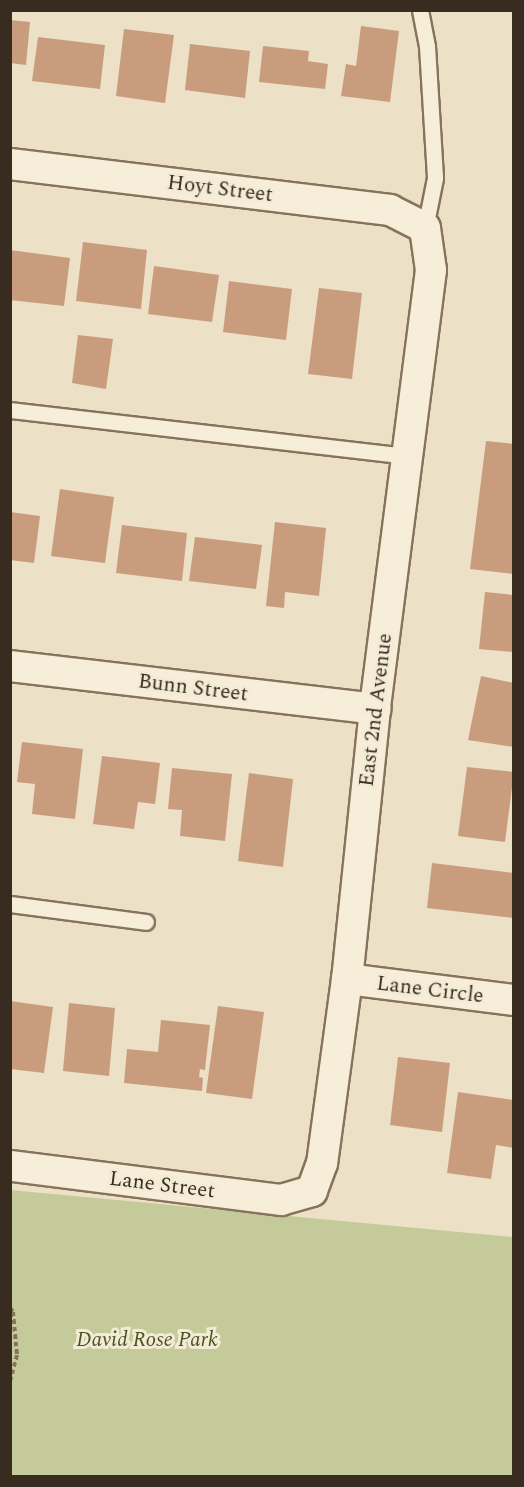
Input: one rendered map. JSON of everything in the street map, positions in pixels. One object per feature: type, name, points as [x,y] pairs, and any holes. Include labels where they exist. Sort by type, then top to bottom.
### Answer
[{"type":"street","name":"Hoyt Street","points":[[10,164],[390,210],[425,228]]},
{"type":"street","name":"East 2nd Avenue","points":[[312,1191],[322,1163],[347,979],[375,710],[431,270],[425,228]]},
{"type":"street","name":"Bunn Street","points":[[10,666],[375,710]]},
{"type":"street","name":"Lane Circle","points":[[347,979],[513,1000]]},
{"type":"street","name":"Lane Street","points":[[10,1166],[280,1200],[312,1191]]},
{"type":"lane","points":[[420,10],[427,46],[435,178],[425,228]]},
{"type":"lane","points":[[10,410],[407,456]]},
{"type":"lane","points":[[10,904],[146,922]]},
{"type":"path","points":[[10,1308],[14,1312],[17,1355],[10,1382]]},
{"type":"green space","name":"David Rose Park","points":[[10,1190],[513,1237],[513,1476],[11,1476]]},
{"type":"building","points":[[10,20],[30,22],[26,65],[10,63]]},
{"type":"building","points":[[361,26],[399,31],[390,102],[341,96],[346,64],[356,66]]},
{"type":"building","points":[[124,29],[174,35],[165,103],[116,96]]},
{"type":"building","points":[[38,37],[105,45],[100,89],[32,81]]},
{"type":"building","points":[[190,44],[250,51],[245,98],[185,90]]},
{"type":"building","points":[[263,46],[309,51],[308,61],[328,64],[325,89],[259,82]]},
{"type":"building","points":[[83,242],[147,250],[141,309],[76,301]]},
{"type":"building","points":[[10,250],[70,258],[64,306],[10,300]]},
{"type":"building","points":[[154,266],[219,275],[212,322],[148,314]]},
{"type":"building","points":[[229,281],[292,289],[286,340],[223,332]]},
{"type":"building","points":[[319,288],[362,293],[352,379],[308,374]]},
{"type":"building","points":[[78,335],[113,339],[106,389],[72,383]]},
{"type":"building","points":[[486,441],[514,444],[514,574],[470,569]]},
{"type":"building","points":[[60,489],[114,497],[105,563],[51,556]]},
{"type":"building","points":[[10,512],[40,516],[34,563],[10,560]]},
{"type":"building","points":[[275,522],[326,528],[319,596],[285,592],[284,608],[266,606]]},
{"type":"building","points":[[122,525],[187,533],[182,581],[116,573]]},
{"type":"building","points":[[195,537],[262,545],[256,589],[189,581]]},
{"type":"building","points":[[485,592],[514,595],[514,652],[479,649]]},
{"type":"building","points":[[481,676],[514,683],[514,747],[468,740]]},
{"type":"building","points":[[22,742],[83,749],[75,819],[32,814],[35,784],[17,782]]},
{"type":"building","points":[[102,756],[160,763],[155,804],[138,802],[134,829],[93,824]]},
{"type":"building","points":[[467,767],[514,772],[505,842],[458,836]]},
{"type":"building","points":[[172,768],[232,774],[225,841],[180,836],[182,810],[168,809]]},
{"type":"building","points":[[249,773],[293,779],[283,867],[238,861]]},
{"type":"building","points":[[432,863],[514,873],[514,918],[427,908]]},
{"type":"building","points":[[10,1001],[53,1007],[44,1073],[10,1069]]},
{"type":"building","points":[[69,1003],[115,1008],[109,1076],[63,1071]]},
{"type":"building","points":[[218,1006],[264,1012],[252,1099],[206,1093]]},
{"type":"building","points":[[161,1020],[210,1025],[205,1070],[200,1069],[199,1077],[203,1078],[202,1091],[124,1083],[127,1049],[158,1052]]},
{"type":"building","points":[[398,1057],[450,1063],[442,1132],[390,1125]]},
{"type":"building","points":[[458,1092],[514,1100],[514,1148],[496,1145],[491,1179],[447,1173]]}]
